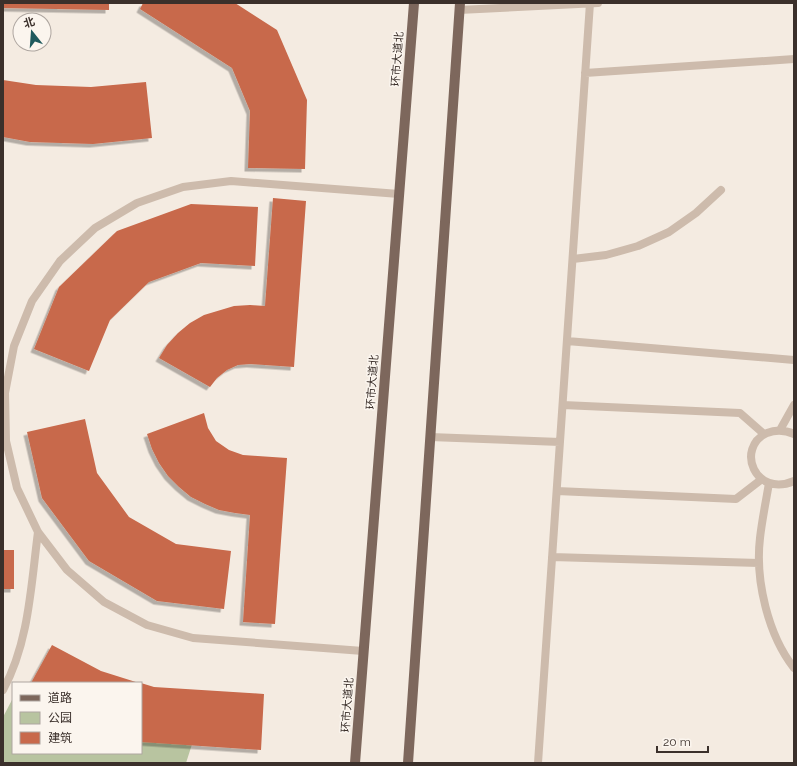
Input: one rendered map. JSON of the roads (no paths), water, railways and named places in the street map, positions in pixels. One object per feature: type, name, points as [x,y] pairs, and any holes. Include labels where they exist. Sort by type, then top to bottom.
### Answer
[{"type":"main road","name":"环市大道北","points":[[355,763],[414,6]]},
{"type":"main road","points":[[408,763],[459,7]]},
{"type":"lane","points":[[538,763],[590,3]]},
{"type":"lane","points":[[459,7],[598,3]]},
{"type":"lane","points":[[585,73],[794,59]]},
{"type":"lane","points":[[363,651],[194,638],[147,624],[104,602],[68,570],[38,532],[17,488],[6,442],[5,393],[14,346],[32,301],[60,261],[75,247],[96,228],[137,203],[183,187],[231,181],[399,194]]},
{"type":"lane","points":[[573,259],[606,255],[638,246],[669,232],[696,213],[721,190]]},
{"type":"lane","points":[[567,341],[794,360]]},
{"type":"lane","points":[[563,405],[740,413],[764,434]]},
{"type":"lane","points":[[780,430],[794,405]]},
{"type":"lane","points":[[794,434],[780,430],[764,434],[757,440],[751,456],[752,465],[756,473],[765,481],[778,485],[794,481]]},
{"type":"lane","points":[[430,437],[560,442]]},
{"type":"lane","points":[[557,491],[736,499],[765,481]]},
{"type":"lane","points":[[765,481],[759,563],[764,605],[775,636],[794,668]]},
{"type":"lane","points":[[3,690],[10,677],[24,632],[38,532]]},
{"type":"lane","points":[[552,557],[759,563]]}]
